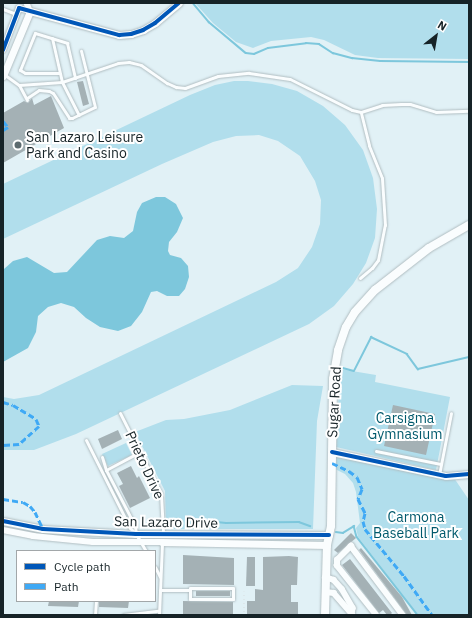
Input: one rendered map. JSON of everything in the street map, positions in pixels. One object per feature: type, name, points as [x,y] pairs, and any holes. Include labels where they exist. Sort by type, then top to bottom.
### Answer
[{"type":"main road","name":"Sugar Road","points":[[325,615],[327,544],[331,526],[333,379],[340,344],[350,319],[375,290],[429,248],[469,225]]},
{"type":"street","points":[[3,50],[16,14],[19,8],[26,3],[30,11],[3,75]]},
{"type":"street","points":[[19,8],[119,35],[131,34],[143,30],[155,23],[178,4]]},
{"type":"street","points":[[332,452],[439,475],[446,476],[469,474]]},
{"type":"street","name":"San Lazaro Drive","points":[[3,521],[43,529],[136,534],[163,538],[327,544]]},
{"type":"street","name":"San Lazaro Drive","points":[[3,530],[33,536],[93,542],[140,542],[163,538],[328,535]]},
{"type":"street","points":[[376,615],[337,566],[337,560],[351,546],[403,615]]},
{"type":"street","points":[[326,577],[334,580],[342,589],[353,608],[352,615]]},
{"type":"street","points":[[325,592],[334,593],[352,615]]},
{"type":"street","points":[[341,602],[347,597]]},
{"type":"lane","points":[[3,9],[16,14]]},
{"type":"lane","points":[[60,73],[25,74],[20,70],[35,33],[67,43],[75,78]]},
{"type":"lane","points":[[52,38],[62,82],[79,115]]},
{"type":"lane","points":[[3,75],[19,85],[27,99],[39,90],[53,93],[69,118],[95,107],[81,52]]},
{"type":"lane","points":[[19,85],[62,82],[118,63],[129,62],[141,65],[167,83],[185,88],[218,76],[232,73],[267,75],[290,79],[352,110],[361,112],[382,105],[401,104],[410,104],[436,112],[469,111]]},
{"type":"lane","points":[[360,278],[372,268],[378,260],[385,226],[382,178],[369,145],[361,112]]},
{"type":"lane","name":"Prieto Drive","points":[[120,413],[162,494],[163,538],[158,613]]},
{"type":"lane","points":[[439,475],[451,414]]},
{"type":"lane","points":[[86,440],[130,528],[136,534],[145,550]]},
{"type":"lane","points":[[376,451],[441,464]]},
{"type":"lane","points":[[106,470],[140,452]]},
{"type":"lane","points":[[102,457],[106,470],[136,526],[136,534]]},
{"type":"lane","points":[[156,569],[160,577]]},
{"type":"lane","points":[[160,590],[233,588],[233,599],[190,599],[190,590]]},
{"type":"lane","points":[[95,615],[96,602]]},
{"type":"lane","points":[[123,615],[158,613]]},
{"type":"path","points":[[244,591],[244,615]]},
{"type":"green space","points":[[195,3],[469,3],[469,59],[378,58],[355,55],[324,40],[311,37],[271,41],[253,48],[236,42],[213,23]]},
{"type":"green space","points":[[234,81],[272,84],[297,91],[323,106],[345,125],[363,150],[373,178],[377,209],[375,238],[366,263],[353,284],[334,306],[309,324],[76,434],[34,450],[3,450],[3,397],[14,399],[39,395],[276,282],[298,268],[312,247],[320,224],[321,200],[315,181],[300,156],[278,141],[259,135],[236,136],[213,142],[162,164],[3,239],[3,184],[190,95],[215,85]]},
{"type":"green space","name":"Carsigma Gymnasium","points":[[340,369],[376,375],[375,382],[450,397],[436,470],[336,447]]},
{"type":"green space","points":[[292,385],[323,386],[317,421],[313,529],[166,529],[165,491],[135,432],[166,420],[184,419],[230,410]]},
{"type":"green space","points":[[126,443],[132,455],[108,466],[102,454]]},
{"type":"green space","name":"Carmona Baseball Park","points":[[335,457],[445,478],[454,478],[469,500],[469,615],[419,615],[411,606],[358,537],[356,528],[360,523],[356,492],[353,483],[345,474],[335,469]]},
{"type":"shaded area","points":[[156,197],[165,197],[176,204],[183,218],[177,232],[169,242],[168,251],[170,255],[181,258],[188,266],[189,277],[185,289],[179,296],[167,296],[157,291],[151,292],[142,312],[131,326],[118,331],[100,327],[86,318],[74,307],[61,303],[48,307],[38,316],[36,332],[28,348],[3,362],[4,269],[13,261],[27,257],[54,273],[67,272],[97,240],[110,236],[124,238],[133,231],[137,212],[142,203]]},
{"type":"building","points":[[83,81],[89,104],[83,106],[77,82]]},
{"type":"building","name":"San Lazaro Leisure Park and Casino","points":[[51,96],[64,128],[3,163],[3,113],[24,101],[28,103],[32,98],[34,105]]},
{"type":"building","points":[[393,405],[435,414],[426,455],[384,446]]},
{"type":"building","points":[[118,430],[122,439],[102,449],[98,439]]},
{"type":"building","points":[[131,466],[137,478],[139,476],[150,498],[130,508],[119,486],[123,484],[117,473]]},
{"type":"building","points":[[351,533],[356,538],[338,553],[334,550]]},
{"type":"building","points":[[361,548],[402,597],[412,615],[407,615],[359,550]]},
{"type":"building","points":[[183,555],[234,558],[234,585],[183,584]]},
{"type":"building","points":[[247,557],[255,557],[255,586],[246,586]]},
{"type":"building","points":[[263,557],[298,557],[297,585],[291,585],[291,602],[298,602],[298,615],[247,615],[247,601],[255,601],[255,589],[263,590]]},
{"type":"building","points":[[350,559],[392,613],[390,615],[387,615],[383,610],[379,613],[342,565]]},
{"type":"building","points":[[196,591],[230,591],[230,596],[196,596]]},
{"type":"building","points":[[183,601],[233,602],[233,615],[183,615]]},
{"type":"building","points":[[49,602],[79,602],[78,607],[48,606]]},
{"type":"building","points":[[99,602],[129,602],[128,608],[99,607]]},
{"type":"waterway","points":[[193,3],[209,22],[246,53],[254,54],[268,48],[306,43],[319,44],[333,53],[352,58],[380,61],[469,62]]},
{"type":"waterway","points":[[343,368],[354,371],[371,337],[407,354],[418,369],[469,357]]},
{"type":"waterway","points":[[197,520],[226,523],[299,522],[310,526]]},
{"type":"waterway","points":[[336,532],[343,533],[354,526],[357,537],[418,615]]},
{"type":"marked path","points":[[3,121],[8,127],[3,130]]},
{"type":"marked path","points":[[3,402],[13,405],[36,419],[39,426],[19,444],[3,445]]},
{"type":"marked path","points":[[332,463],[349,471],[357,477],[362,489],[358,499],[365,513],[363,521],[365,529],[404,576],[432,615]]},
{"type":"marked path","points":[[3,499],[23,502],[30,506],[35,512],[43,529]]},
{"type":"cycle path","points":[[3,50],[19,8],[119,35],[131,34],[143,30],[155,23],[179,3]]},
{"type":"cycle path","points":[[332,452],[446,476],[469,474]]},
{"type":"cycle path","points":[[3,521],[43,529],[136,534],[329,535]]},
{"type":"place","name":"San Lazaro Leisure Park and Casino","points":[[18,145]]}]
